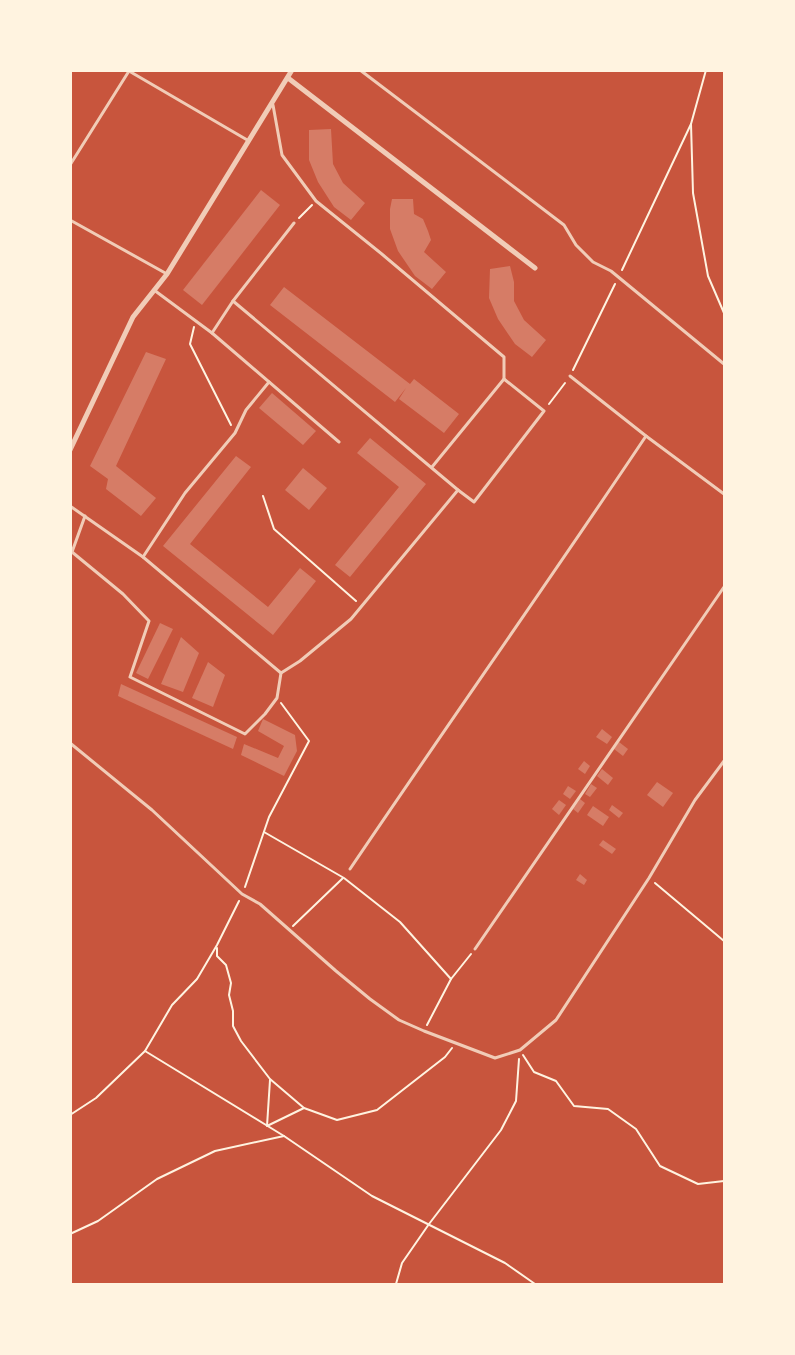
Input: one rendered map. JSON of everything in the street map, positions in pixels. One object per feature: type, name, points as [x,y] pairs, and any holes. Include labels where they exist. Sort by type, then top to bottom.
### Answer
[{"type":"street","points":[[70,450],[134,317],[167,274],[292,70]]},
{"type":"street","points":[[288,78],[535,267]]},
{"type":"lane","points":[[360,70],[564,225],[576,245],[593,262],[611,271],[724,364]]},
{"type":"lane","points":[[70,165],[129,71],[249,141]]},
{"type":"lane","points":[[272,103],[282,155],[316,201],[504,357],[504,379],[432,467]]},
{"type":"lane","points":[[70,220],[167,274]]},
{"type":"lane","points":[[212,333],[233,301],[294,223]]},
{"type":"lane","points":[[154,290],[212,333],[339,442]]},
{"type":"lane","points":[[233,301],[474,502],[544,411],[504,379]]},
{"type":"lane","points":[[570,376],[724,494]]},
{"type":"lane","points":[[143,557],[186,493],[235,433],[246,410],[269,382]]},
{"type":"lane","points":[[350,869],[646,436]]},
{"type":"lane","points":[[85,516],[72,552],[123,594],[149,621],[130,677],[244,734],[265,714],[277,698],[281,674],[351,619],[458,490]]},
{"type":"lane","points":[[70,506],[143,557],[281,674]]},
{"type":"lane","points":[[475,949],[724,587]]},
{"type":"lane","points":[[70,743],[152,810],[242,894],[260,904],[370,999],[399,1020],[495,1058],[520,1050],[556,1020],[649,878],[695,800],[724,761]]},
{"type":"path","points":[[544,411],[570,376],[691,124],[706,70]]},
{"type":"path","points":[[691,124],[693,193],[708,276],[724,314]]},
{"type":"path","points":[[294,223],[316,201]]},
{"type":"path","points":[[195,321],[189,344],[235,433]]},
{"type":"path","points":[[263,496],[274,529],[362,607]]},
{"type":"path","points":[[70,1115],[96,1098],[145,1052],[172,1005],[197,979],[217,945],[242,894],[269,817],[309,741],[277,698]]},
{"type":"path","points":[[264,832],[344,878],[400,922],[451,979]]},
{"type":"path","points":[[289,930],[344,878]]},
{"type":"path","points":[[649,878],[724,941]]},
{"type":"path","points":[[217,945],[217,956],[226,965],[231,982],[229,995],[234,1026],[241,1041],[270,1079],[304,1108],[337,1120],[377,1110],[445,1057],[457,1043]]},
{"type":"path","points":[[424,1031],[451,979],[475,949]]},
{"type":"path","points":[[520,1050],[534,1072],[556,1081],[574,1106],[608,1109],[636,1130],[660,1166],[698,1184],[724,1181]]},
{"type":"path","points":[[396,1284],[402,1263],[501,1130],[516,1101],[520,1050]]},
{"type":"path","points":[[145,1052],[284,1136],[372,1196],[505,1263],[535,1284]]},
{"type":"path","points":[[267,1126],[270,1079]]},
{"type":"path","points":[[267,1126],[304,1108]]},
{"type":"path","points":[[70,1234],[98,1221],[157,1179],[215,1151],[284,1136]]},
{"type":"building","points":[[331,129],[333,164],[343,183],[365,203],[351,220],[334,207],[318,182],[309,160],[309,130]]},
{"type":"building","points":[[261,190],[280,205],[202,305],[183,290]]},
{"type":"building","points":[[392,199],[413,199],[414,214],[423,219],[431,240],[424,252],[446,272],[432,289],[415,276],[398,251],[390,229]]},
{"type":"building","points":[[510,266],[514,282],[514,301],[524,320],[546,340],[532,357],[515,344],[498,319],[489,298],[490,269]]},
{"type":"building","points":[[284,287],[410,384],[414,379],[459,414],[444,433],[399,399],[406,388],[395,402],[270,305]]},
{"type":"building","points":[[146,352],[166,359],[116,466],[156,498],[141,516],[106,489],[108,479],[90,466]]},
{"type":"building","points":[[272,393],[316,431],[303,445],[259,408]]},
{"type":"building","points":[[370,438],[426,484],[350,577],[335,565],[399,487],[357,453]]},
{"type":"building","points":[[236,456],[251,467],[190,544],[268,607],[300,568],[316,581],[273,635],[163,546]]},
{"type":"building","points":[[303,468],[327,488],[309,510],[285,490]]},
{"type":"building","points":[[160,623],[173,629],[148,679],[136,673]]},
{"type":"building","points":[[181,637],[199,653],[183,692],[161,684]]},
{"type":"building","points":[[208,662],[225,675],[213,707],[192,698]]},
{"type":"building","points":[[121,684],[237,737],[233,749],[118,696]]},
{"type":"building","points":[[263,719],[295,735],[297,751],[284,776],[241,755],[244,744],[278,758],[284,746],[258,731]]},
{"type":"building","points":[[602,729],[612,737],[607,744],[596,737]]},
{"type":"building","points":[[619,742],[628,749],[623,756],[614,749]]},
{"type":"building","points":[[584,761],[590,766],[585,774],[578,769]]},
{"type":"building","points":[[602,769],[613,778],[608,785],[597,776]]},
{"type":"building","points":[[657,782],[673,793],[663,807],[647,795]]},
{"type":"building","points":[[591,784],[597,788],[590,797],[585,794]]},
{"type":"building","points":[[568,786],[576,791],[570,799],[563,794]]},
{"type":"building","points":[[580,799],[585,803],[578,813],[573,809]]},
{"type":"building","points":[[559,800],[566,805],[559,815],[552,809]]},
{"type":"building","points":[[612,805],[623,813],[619,818],[609,810]]},
{"type":"building","points":[[593,806],[609,817],[603,826],[587,815]]},
{"type":"building","points":[[603,840],[616,849],[612,854],[599,845]]},
{"type":"building","points":[[580,874],[587,880],[584,885],[576,880]]}]
